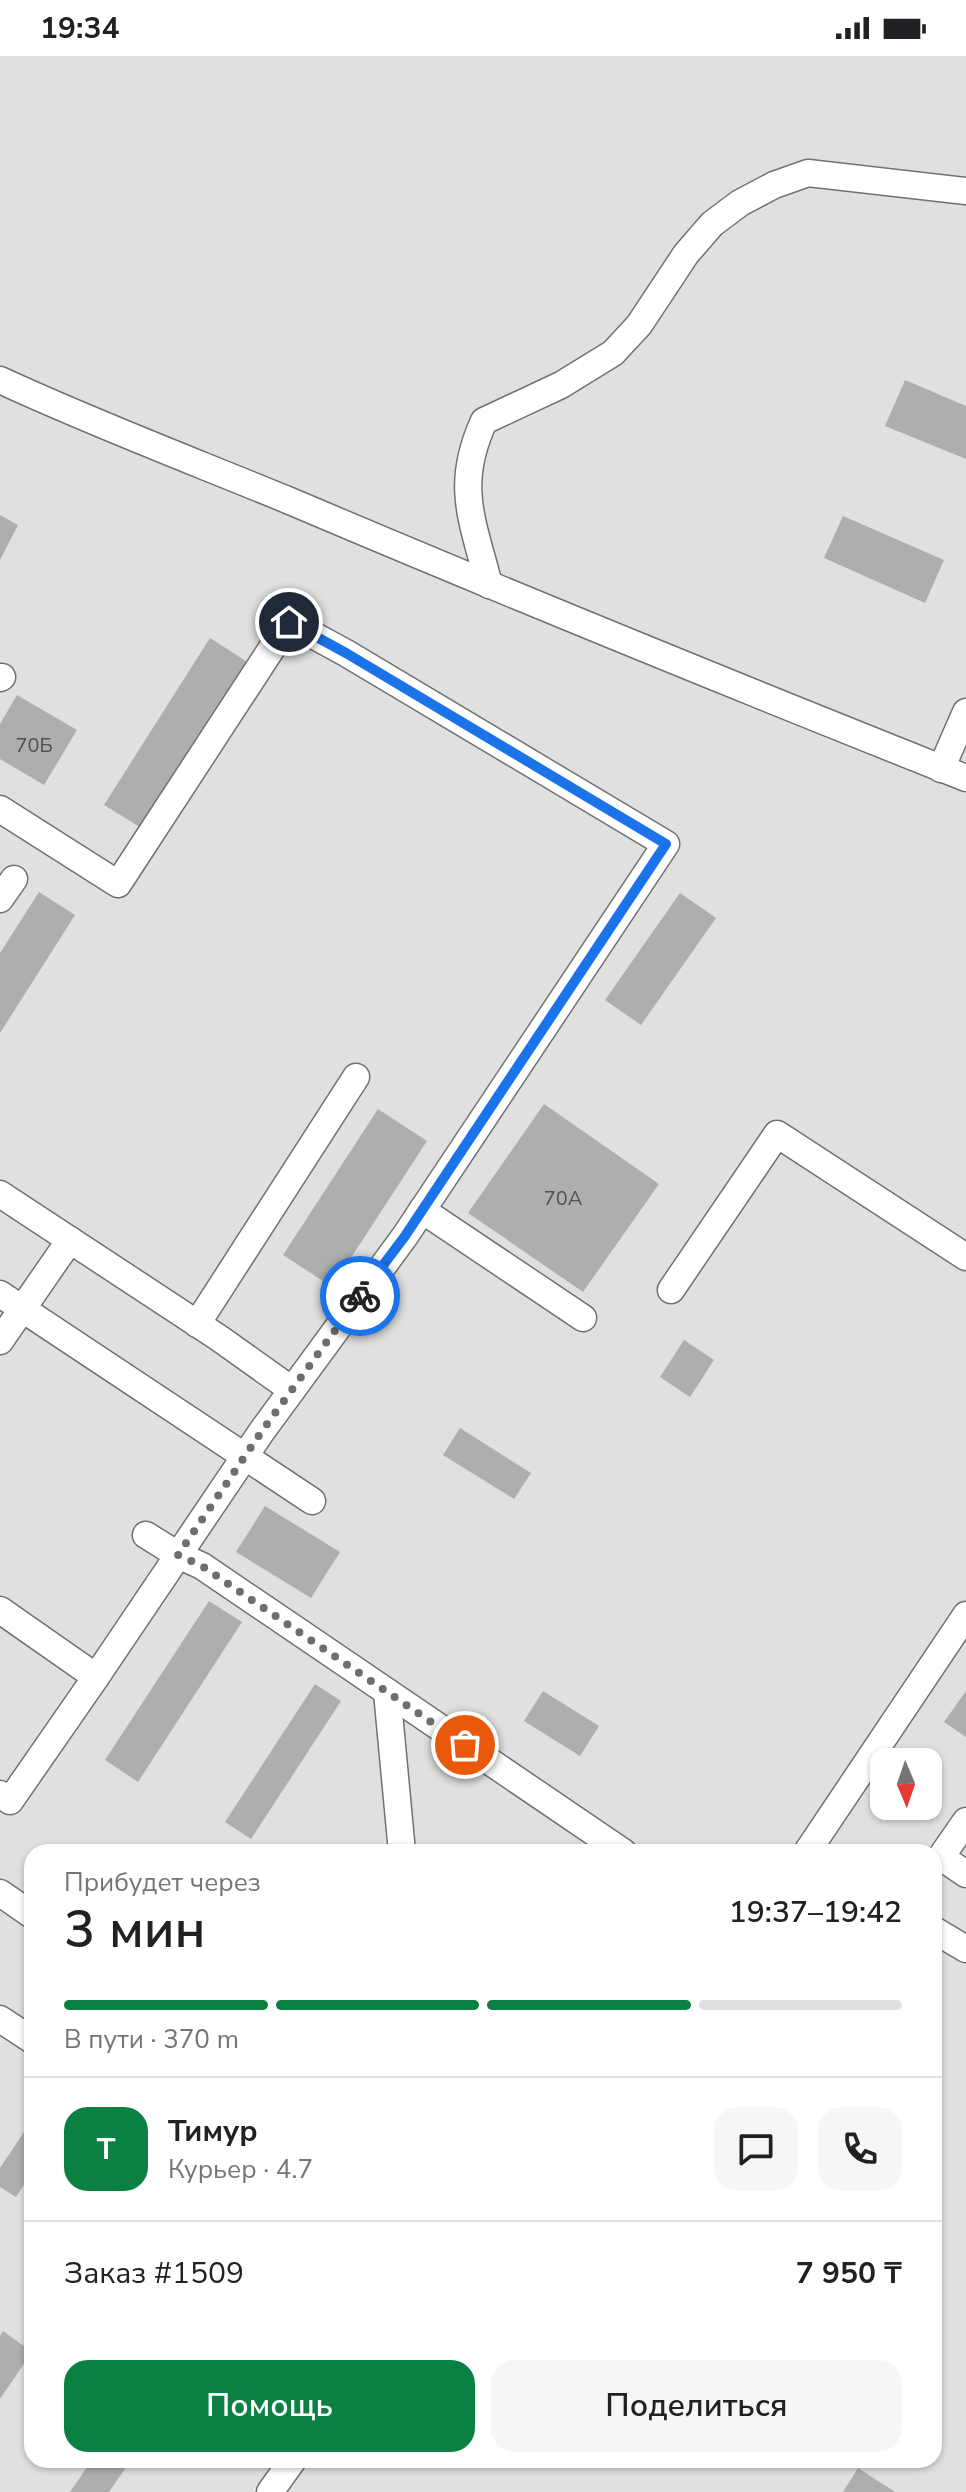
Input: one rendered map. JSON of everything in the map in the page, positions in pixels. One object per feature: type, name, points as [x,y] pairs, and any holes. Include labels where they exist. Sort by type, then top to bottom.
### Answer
[{"type":"street","points":[[489,585],[466,486],[475,439],[484,421],[561,385],[613,353],[639,325],[686,254],[712,224],[740,203],[774,185],[808,173],[966,191]]},
{"type":"street","points":[[0,380],[77,415],[489,585],[966,778]]},
{"type":"street","points":[[0,809],[118,884],[289,622],[666,844],[422,1210],[244,1457],[10,1801],[0,1794]]},
{"type":"street","points":[[941,769],[966,712]]},
{"type":"street","points":[[197,1324],[356,1077]]},
{"type":"street","points":[[671,1290],[777,1134],[966,1257]]},
{"type":"street","points":[[0,1194],[292,1390]]},
{"type":"street","points":[[422,1210],[583,1318]]},
{"type":"street","points":[[0,1341],[70,1240]]},
{"type":"street","points":[[0,1294],[312,1501]]},
{"type":"street","points":[[146,1535],[202,1566],[611,1844]]},
{"type":"street","points":[[0,1610],[96,1677]]},
{"type":"street","points":[[812,1844],[966,1615]]},
{"type":"street","points":[[387,1692],[401,1844]]},
{"type":"street","points":[[942,1856],[966,1821]]},
{"type":"street","points":[[942,1864],[966,1874]]},
{"type":"street","points":[[0,1893],[24,1910]]},
{"type":"street","points":[[942,1935],[966,1949]]},
{"type":"street","points":[[0,2019],[24,2035]]},
{"type":"street","points":[[270,2492],[287,2468]]},
{"type":"building","points":[[905,380],[966,406],[966,459],[885,426]]},
{"type":"building","points":[[0,515],[18,525],[0,560]]},
{"type":"building","points":[[843,516],[944,560],[925,603],[824,558]]},
{"type":"building","points":[[210,638],[249,663],[143,829],[104,805]]},
{"type":"building","points":[[17,695],[77,730],[44,785],[0,759],[0,724]]},
{"type":"building","points":[[39,892],[75,915],[0,1033],[0,953]]},
{"type":"building","points":[[680,893],[716,918],[641,1025],[605,1000]]},
{"type":"building","points":[[544,1104],[659,1184],[583,1292],[468,1213]]},
{"type":"building","points":[[378,1109],[427,1141],[332,1287],[283,1255]]},
{"type":"building","points":[[684,1340],[714,1360],[690,1397],[660,1377]]},
{"type":"building","points":[[460,1428],[531,1473],[514,1499],[443,1455]]},
{"type":"building","points":[[265,1506],[340,1552],[311,1598],[236,1552]]},
{"type":"building","points":[[209,1601],[242,1622],[138,1782],[105,1760]]},
{"type":"building","points":[[315,1684],[341,1701],[251,1839],[225,1822]]},
{"type":"building","points":[[543,1691],[599,1726],[580,1756],[524,1721]]},
{"type":"building","points":[[966,1691],[966,1737],[944,1722]]},
{"type":"building","points":[[24,2132],[24,2184],[16,2197],[0,2187],[0,2168]]},
{"type":"building","points":[[3,2331],[24,2346],[24,2364],[0,2399],[0,2336]]},
{"type":"building","points":[[86,2468],[126,2468],[109,2492],[70,2492]]},
{"type":"building","points":[[858,2468],[895,2492],[843,2492]]},
{"type":"way so far","points":[[360,1296],[262,1431],[178,1555],[202,1566],[465,1745]]},
{"type":"route","points":[[289,622],[666,844],[405,1236],[360,1296]]}]
